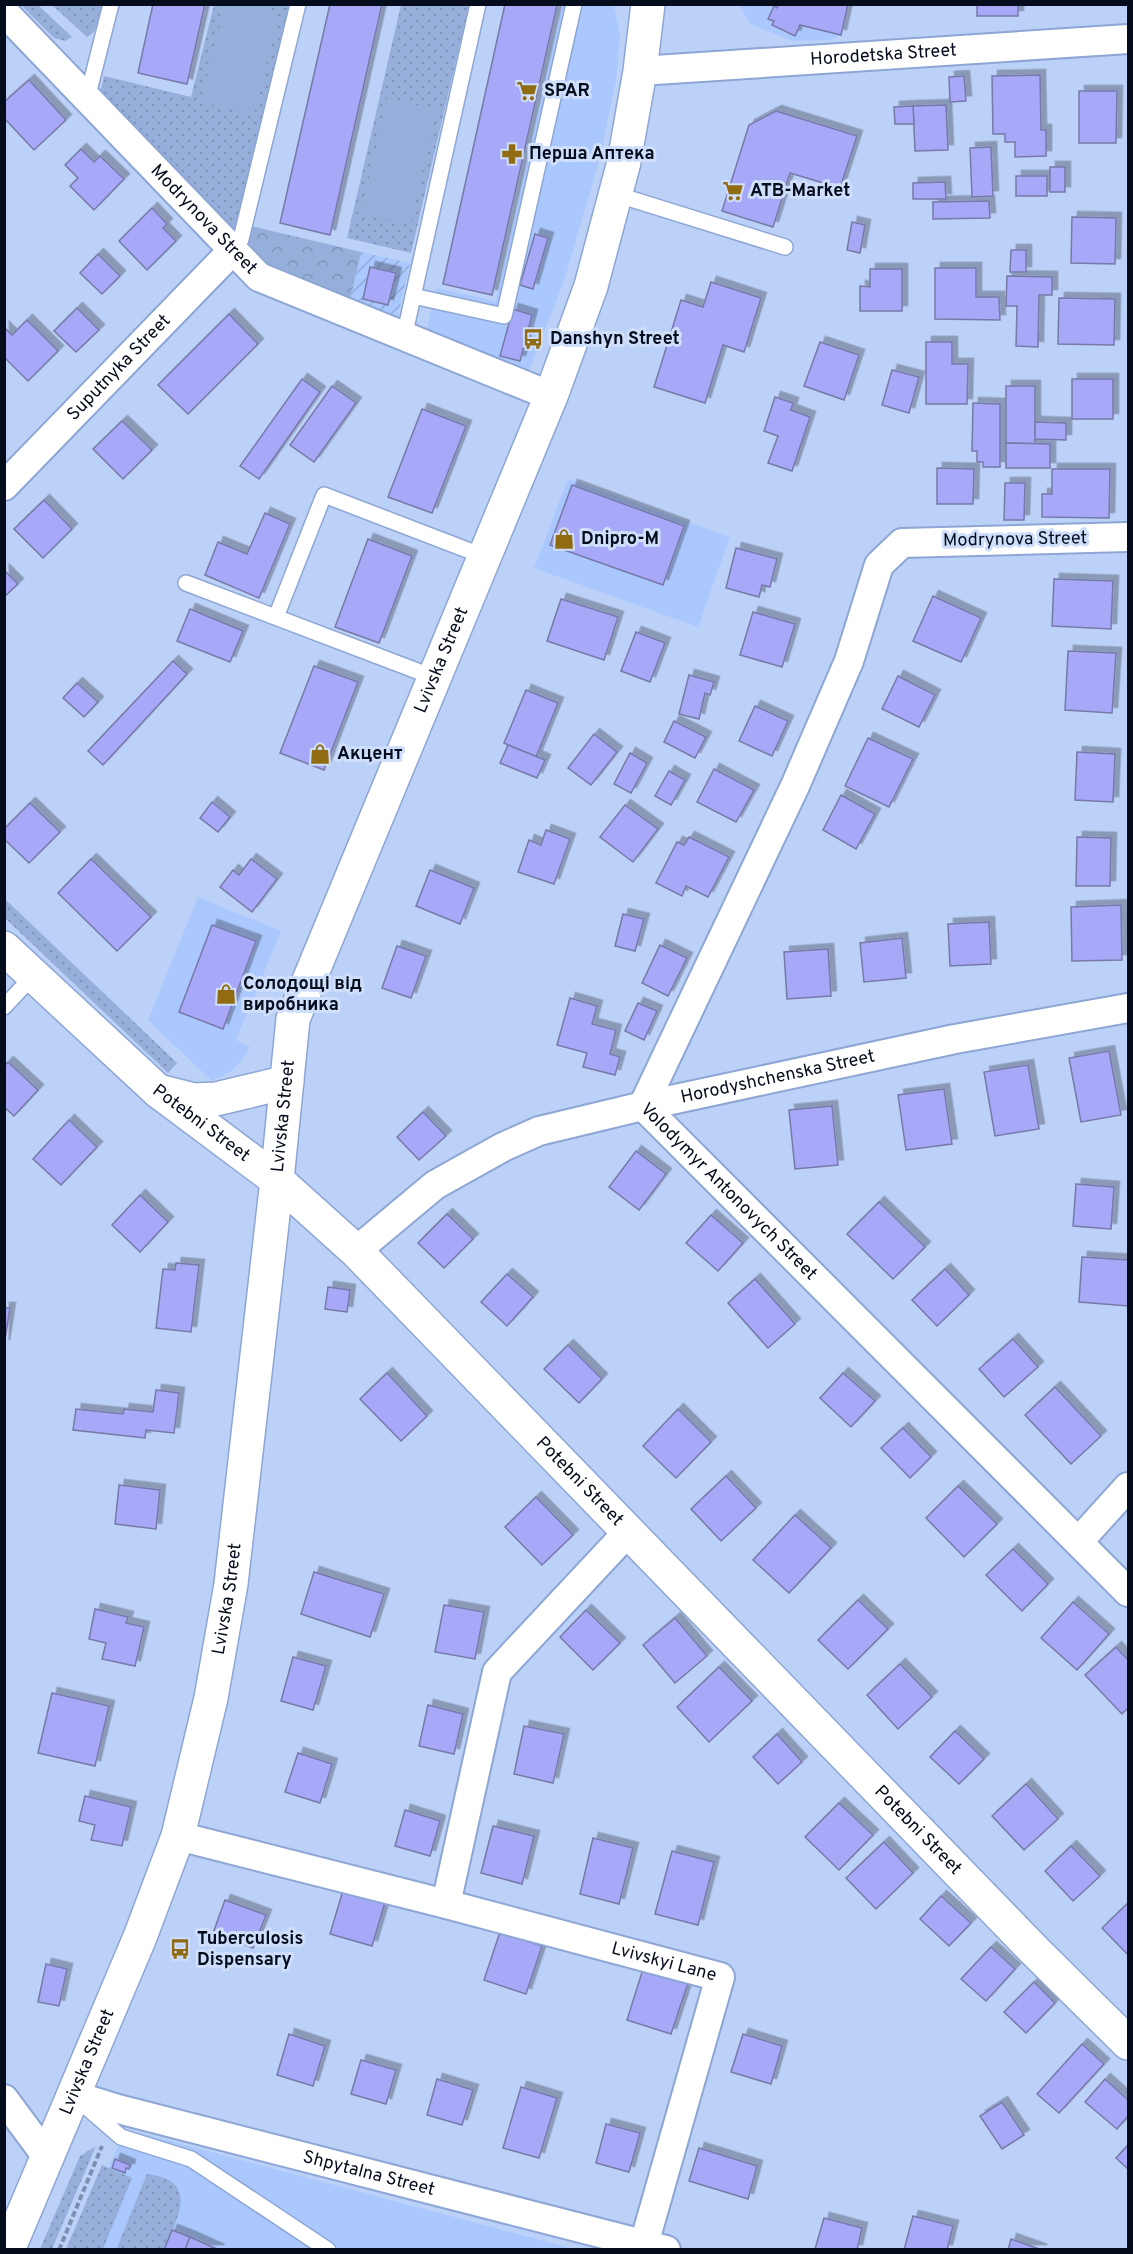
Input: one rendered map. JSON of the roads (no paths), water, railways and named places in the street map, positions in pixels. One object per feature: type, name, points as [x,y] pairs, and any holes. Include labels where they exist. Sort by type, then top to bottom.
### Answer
[{"type":"main road","name":"Lvivska Street","points":[[8,2250],[140,1937],[178,1836],[211,1698],[231,1584],[278,1180],[293,1019],[551,396],[591,286],[624,162],[640,71],[648,4]]},
{"type":"main road","name":"Potebni Street","points":[[4,948],[158,1091],[278,1180],[356,1251],[627,1533],[1036,1952],[1128,2043]]},
{"type":"main road","points":[[158,1091],[194,1100],[216,1099],[287,1082]]},
{"type":"street","name":"Modrynova Street","points":[[4,12],[259,277],[551,396]]},
{"type":"street","name":"Horodetska Street","points":[[640,71],[1128,39]]},
{"type":"street","name":"Suputnyka Street","points":[[4,486],[233,250]]},
{"type":"street","name":"Modrynova Street","points":[[902,543],[1128,537]]},
{"type":"street","name":"Volodymyr Antonovych Street","points":[[902,543],[879,565],[849,661],[795,786],[643,1106],[1128,1592]]},
{"type":"street","name":"Horodyshchenska Street","points":[[356,1251],[435,1185],[503,1146],[539,1131],[643,1106],[955,1039],[1128,1008]]},
{"type":"street","points":[[1079,1541],[1128,1487]]},
{"type":"street","points":[[446,1904],[497,1672],[627,1533]]},
{"type":"street","name":"Lvivskyi Lane","points":[[178,1836],[720,1977],[655,2247]]},
{"type":"street","name":"Shpytalna Street","points":[[73,2095],[129,2112],[655,2247]]},
{"type":"street","points":[[4,2098],[47,2157]]},
{"type":"lane","points":[[87,99],[111,4]]},
{"type":"lane","points":[[233,250],[241,239],[298,4]]},
{"type":"lane","points":[[404,337],[478,4]]},
{"type":"lane","points":[[413,296],[504,316],[574,4]]},
{"type":"lane","points":[[615,195],[785,247]]},
{"type":"lane","points":[[276,617],[324,495],[483,556]]},
{"type":"lane","points":[[186,583],[433,677]]},
{"type":"lane","points":[[4,1007],[33,976]]},
{"type":"lane","points":[[73,2095],[121,2137],[192,2159],[328,2250]]},
{"type":"place","name":"SPAR","points":[[527,91]]},
{"type":"place","name":"Перша Аптека","points":[[512,154]]},
{"type":"place","name":"ATB-Market","points":[[733,191]]},
{"type":"place","name":"Danshyn Street","points":[[533,339]]},
{"type":"place","name":"Dnipro-M","points":[[564,539]]},
{"type":"place","name":"Акцент","points":[[320,754]]},
{"type":"place","name":"Солодощі від виробника","points":[[226,994]]},
{"type":"place","name":"Tuberculosis Dispensary","points":[[180,1949]]}]
